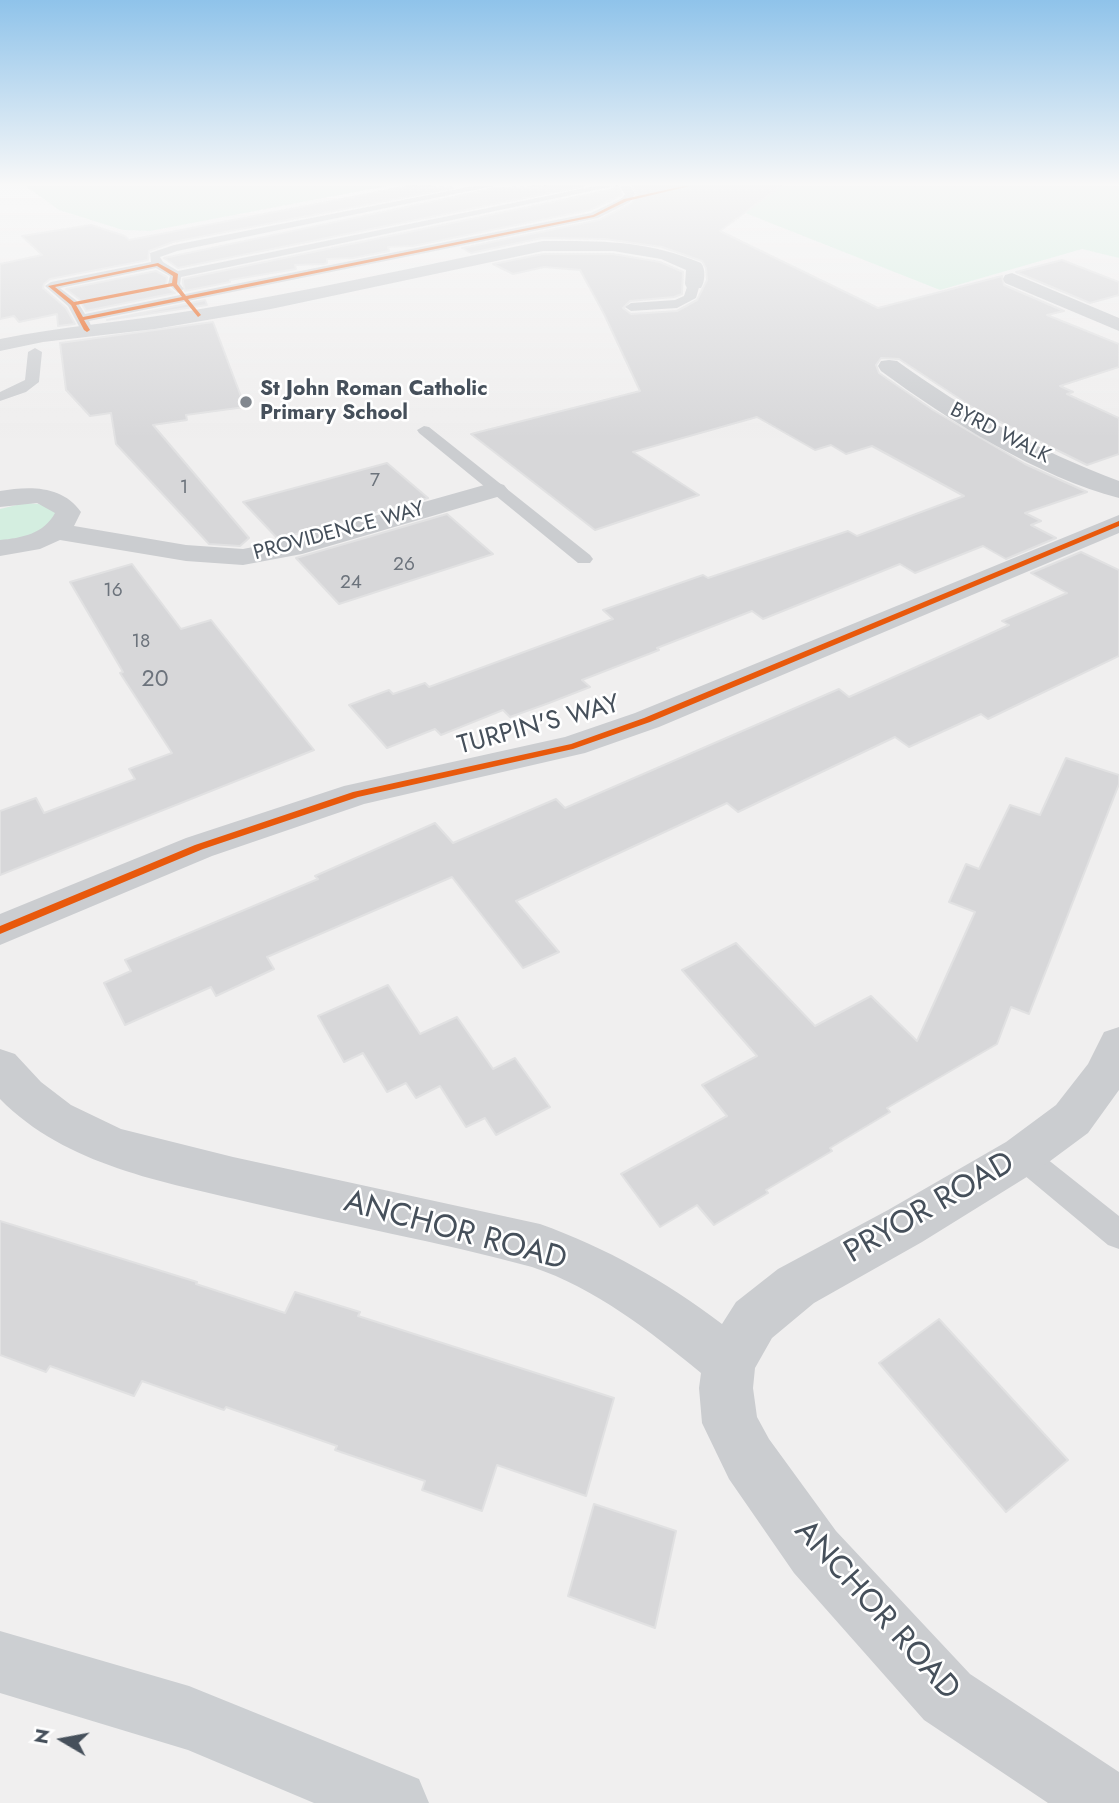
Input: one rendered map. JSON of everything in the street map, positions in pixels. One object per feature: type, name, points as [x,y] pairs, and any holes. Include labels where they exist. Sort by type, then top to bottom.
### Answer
[{"type":"main road","points":[[0,1662],[189,1717],[395,1803]]},
{"type":"street","points":[[0,345],[84,324],[198,315],[432,270]]},
{"type":"street","points":[[694,284],[695,270]]},
{"type":"street","points":[[1012,279],[1119,325]]},
{"type":"street","name":"BYRD WALK","points":[[889,366],[928,395],[976,424],[1026,450],[1119,490]]},
{"type":"street","name":"PROVIDENCE WAY","points":[[56,531],[186,553],[243,556],[292,548],[495,490]]},
{"type":"street","points":[[0,548],[27,544],[56,531],[65,524],[68,512],[62,503],[49,498],[1,498]]},
{"type":"street","name":"TURPIN'S WAY","points":[[0,930],[199,848],[356,794],[573,746],[647,720],[1119,523]]},
{"type":"street","name":"PRYOR ROAD","points":[[729,1362],[754,1320],[796,1286],[905,1226],[1022,1156],[1072,1119],[1104,1076],[1119,1044]]},
{"type":"street","name":"ANCHOR ROAD","points":[[0,1067],[19,1090],[43,1109],[76,1130],[110,1146],[275,1188],[393,1211],[539,1247],[629,1288],[672,1316],[729,1362],[726,1388],[730,1423],[749,1459],[815,1552],[947,1697],[1107,1803]]},
{"type":"lane","points":[[128,270],[51,286],[73,304],[84,324],[330,270]]},
{"type":"lane","points":[[165,270],[175,279],[184,300],[198,315]]},
{"type":"lane","points":[[73,304],[216,270]]},
{"type":"lane","points":[[631,307],[677,304],[690,298],[694,284]]},
{"type":"lane","points":[[0,397],[32,382],[35,352]]},
{"type":"lane","points":[[424,430],[495,490],[584,559]]},
{"type":"lane","points":[[1022,1156],[1119,1235]]},
{"type":"green space","points":[[890,270],[1009,270],[940,290]]},
{"type":"green space","points":[[25,503],[49,506],[58,516],[38,535],[0,541],[0,509]]},
{"type":"building","points":[[0,270],[96,270],[50,279],[44,284],[43,288],[66,308],[75,324],[58,326],[57,314],[19,322],[14,316],[0,319]]},
{"type":"building","points":[[226,270],[289,270],[185,291],[183,279]]},
{"type":"building","points":[[505,270],[530,270],[513,274]]},
{"type":"building","points":[[580,270],[683,272],[682,294],[630,301],[623,308],[631,314],[677,311],[697,300],[707,280],[706,270],[800,270],[878,308],[1002,276],[1004,285],[1064,311],[1047,315],[1119,344],[1119,367],[1060,386],[1073,392],[1067,394],[1119,418],[1119,454],[1087,465],[978,411],[899,359],[881,358],[876,365],[879,373],[933,410],[1025,464],[1087,492],[1025,513],[1041,521],[1031,525],[1056,538],[1006,559],[983,546],[915,573],[900,564],[763,619],[752,611],[657,648],[659,650],[582,680],[590,687],[510,717],[503,710],[441,735],[435,729],[387,748],[349,705],[389,690],[393,694],[425,683],[429,687],[613,619],[603,610],[703,575],[708,578],[848,531],[857,536],[964,496],[872,446],[846,454],[831,445],[815,450],[757,417],[633,452],[699,495],[595,530],[471,434],[640,391]]},
{"type":"building","points":[[1088,270],[1119,282],[1119,295],[1090,303],[1016,272]]},
{"type":"building","points":[[156,271],[167,277],[166,286],[175,293],[86,311],[79,299],[66,289]]},
{"type":"building","points":[[205,300],[207,305],[107,320]]},
{"type":"building","points":[[213,322],[245,407],[186,415],[187,420],[153,425],[249,538],[240,546],[209,544],[116,444],[111,413],[90,416],[66,390],[60,343]]},
{"type":"building","points":[[387,463],[428,498],[278,539],[243,502]]},
{"type":"building","points":[[447,514],[493,554],[339,604],[296,558]]},
{"type":"building","points":[[1081,552],[1119,570],[1119,656],[988,719],[981,714],[909,747],[895,737],[738,812],[727,803],[516,901],[559,952],[523,968],[452,877],[267,957],[274,969],[216,996],[211,987],[125,1025],[104,983],[131,971],[125,960],[318,879],[315,876],[435,823],[453,843],[556,799],[565,808],[839,689],[849,697],[1009,625],[1002,621],[1067,593],[1031,573]]},
{"type":"building","points":[[132,564],[181,629],[211,620],[314,750],[0,875],[0,811],[36,798],[44,813],[135,779],[129,769],[172,753],[120,673],[123,672],[70,582]]},
{"type":"building","points":[[1066,758],[1119,775],[1119,784],[1029,1014],[1011,1007],[997,1044],[887,1108],[890,1112],[830,1148],[832,1151],[766,1190],[768,1193],[714,1225],[697,1205],[660,1227],[621,1174],[727,1116],[702,1085],[757,1056],[682,970],[736,943],[815,1026],[871,996],[917,1041],[975,912],[949,902],[966,864],[979,869],[1010,805],[1040,815]]},
{"type":"building","points":[[388,985],[420,1034],[457,1017],[493,1069],[515,1058],[550,1107],[496,1135],[485,1118],[466,1127],[440,1086],[416,1098],[406,1083],[387,1092],[363,1053],[344,1062],[318,1016]]},
{"type":"building","points":[[0,1221],[197,1282],[196,1284],[285,1313],[295,1292],[360,1312],[358,1316],[614,1398],[586,1496],[497,1465],[482,1511],[422,1490],[425,1481],[335,1450],[337,1446],[226,1407],[224,1410],[142,1381],[134,1396],[50,1366],[46,1372],[0,1355]]},
{"type":"building","points":[[939,1319],[1068,1460],[1006,1512],[879,1363]]},
{"type":"building","points":[[594,1504],[676,1531],[655,1628],[568,1596]]},
{"type":"cycle path","points":[[87,330],[73,304],[51,286],[128,270]]},
{"type":"cycle path","points":[[168,270],[176,275],[174,284],[198,315]]},
{"type":"cycle path","points":[[81,319],[324,270]]},
{"type":"cycle path","points":[[73,304],[174,284]]},
{"type":"cycle path","points":[[0,930],[199,847],[356,794],[573,746],[647,720],[1119,523]]},
{"type":"place","name":"St John Roman Catholic Primary School","points":[[246,402]]}]
